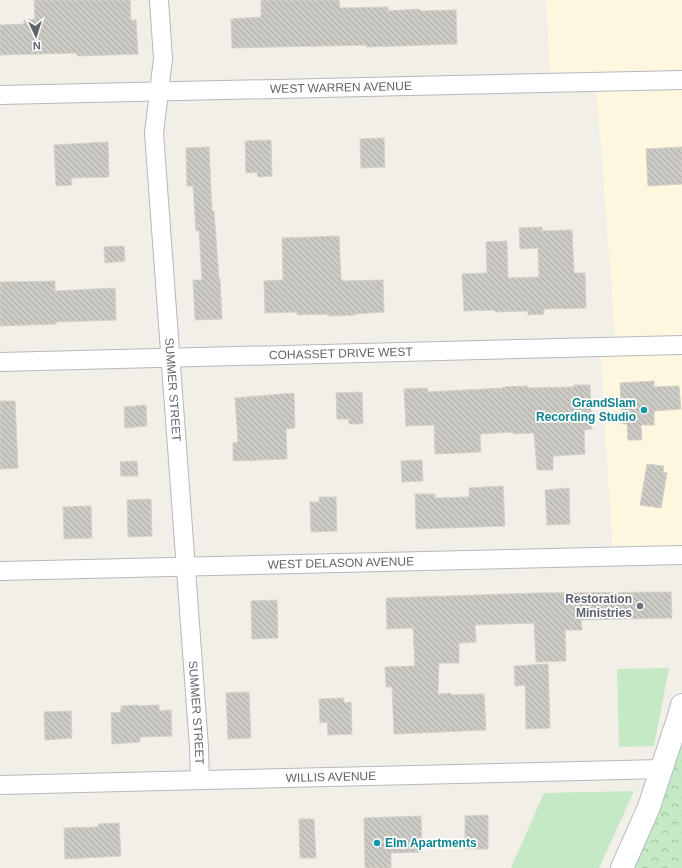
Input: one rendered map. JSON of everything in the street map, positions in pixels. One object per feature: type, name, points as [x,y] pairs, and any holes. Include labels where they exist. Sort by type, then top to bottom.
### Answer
[{"type":"main road","points":[[622,868],[649,807],[682,705]]},
{"type":"street","name":"SUMMER STREET","points":[[159,0],[162,59],[154,133],[199,747],[200,780]]},
{"type":"street","name":"WEST WARREN AVENUE","points":[[0,95],[682,80]]},
{"type":"street","name":"COHASSET DRIVE WEST","points":[[0,362],[682,345]]},
{"type":"street","name":"WEST DELASON AVENUE","points":[[0,571],[682,555]]},
{"type":"street","name":"WILLIS AVENUE","points":[[0,785],[662,769]]},
{"type":"shaded area","points":[[546,0],[682,0],[682,555],[613,556],[600,347],[616,346],[596,83],[551,83]]},
{"type":"green space","points":[[669,668],[654,746],[619,747],[617,669]]},
{"type":"green space","points":[[682,705],[682,868],[619,868]]},
{"type":"green space","points":[[634,791],[599,868],[511,868],[544,793]]},
{"type":"building","points":[[34,0],[130,0],[131,20],[136,20],[138,54],[77,56],[77,53],[0,55],[0,25],[24,24],[24,20],[35,19]]},
{"type":"building","points":[[261,0],[339,0],[340,8],[388,7],[388,11],[419,9],[420,11],[456,10],[457,44],[366,47],[366,45],[232,48],[231,19],[261,17]]},
{"type":"building","points":[[384,138],[385,167],[361,168],[360,139]]},
{"type":"building","points":[[271,140],[272,176],[258,177],[257,172],[246,173],[245,141]]},
{"type":"building","points":[[108,142],[109,177],[71,178],[72,185],[56,186],[54,145]]},
{"type":"building","points":[[209,147],[212,211],[214,211],[222,319],[195,320],[193,280],[202,280],[199,231],[196,231],[193,186],[187,186],[186,148]]},
{"type":"building","points":[[682,147],[682,184],[648,186],[646,149]]},
{"type":"building","points":[[542,227],[542,231],[572,230],[574,273],[585,273],[586,308],[544,309],[544,314],[528,315],[528,311],[464,311],[462,274],[487,273],[486,242],[507,241],[508,278],[539,277],[538,248],[520,249],[519,228]]},
{"type":"building","points":[[339,236],[341,280],[383,280],[384,312],[328,316],[328,314],[297,315],[297,312],[265,313],[264,281],[283,280],[282,238]]},
{"type":"building","points":[[124,246],[125,261],[105,263],[104,247]]},
{"type":"building","points":[[55,281],[55,291],[115,288],[116,320],[0,326],[0,282]]},
{"type":"building","name":"GrandSlam Recording Studio","points":[[654,381],[654,387],[679,386],[681,409],[654,411],[654,425],[641,425],[642,440],[628,440],[627,424],[622,424],[620,383]]},
{"type":"building","points":[[574,385],[590,385],[592,429],[584,430],[585,454],[553,456],[553,470],[537,470],[534,433],[513,434],[513,432],[480,434],[481,452],[435,454],[434,425],[406,426],[404,389],[427,388],[428,392],[528,386],[528,388],[574,387]]},
{"type":"building","points":[[362,392],[363,424],[349,424],[349,419],[337,419],[336,393]]},
{"type":"building","points":[[294,393],[295,428],[286,429],[287,459],[233,461],[233,443],[238,442],[235,398]]},
{"type":"building","points":[[0,401],[15,401],[18,468],[0,469]]},
{"type":"building","points":[[146,405],[147,426],[125,428],[124,407]]},
{"type":"building","points":[[422,460],[423,481],[402,482],[401,461]]},
{"type":"building","points":[[137,461],[138,476],[121,476],[120,462]]},
{"type":"building","points":[[647,464],[664,466],[663,472],[667,473],[661,508],[640,505]]},
{"type":"building","points":[[503,486],[505,526],[416,529],[415,494],[435,494],[435,498],[469,497],[469,488]]},
{"type":"building","points":[[569,488],[570,524],[547,525],[545,490]]},
{"type":"building","points":[[319,497],[336,497],[337,531],[311,532],[310,502],[319,502]]},
{"type":"building","points":[[151,499],[152,536],[128,537],[127,500]]},
{"type":"building","points":[[91,506],[92,538],[64,539],[63,507]]},
{"type":"building","points":[[671,592],[672,618],[581,620],[582,630],[565,630],[566,661],[536,662],[534,623],[475,625],[476,642],[459,643],[459,663],[439,663],[438,694],[484,694],[486,730],[394,734],[392,687],[386,687],[385,667],[415,666],[413,628],[387,629],[386,598],[537,593]]},
{"type":"building","points":[[277,600],[278,638],[252,639],[251,601]]},
{"type":"building","points":[[548,664],[550,728],[526,729],[525,685],[515,686],[514,666]]},
{"type":"building","points":[[249,692],[251,738],[228,739],[226,693]]},
{"type":"building","points":[[344,698],[344,703],[351,702],[352,734],[328,735],[327,722],[320,723],[319,699]]},
{"type":"building","points":[[159,705],[159,711],[171,710],[172,736],[140,737],[140,742],[112,744],[111,713],[121,712],[121,706]]},
{"type":"building","points":[[71,711],[72,738],[45,740],[44,712]]},
{"type":"building","points":[[488,815],[488,849],[465,849],[465,816]]},
{"type":"building","points":[[421,816],[422,852],[391,853],[391,868],[365,868],[364,818]]},
{"type":"building","points":[[299,819],[314,819],[316,858],[300,858]]},
{"type":"building","points":[[119,823],[121,856],[65,859],[64,828],[99,827],[98,824]]},
{"type":"place","name":"GrandSlam Recording Studio","points":[[644,410]]},
{"type":"place","name":"Restoration Ministries","points":[[640,606]]},
{"type":"place","name":"Elm Apartments","points":[[377,843]]}]
